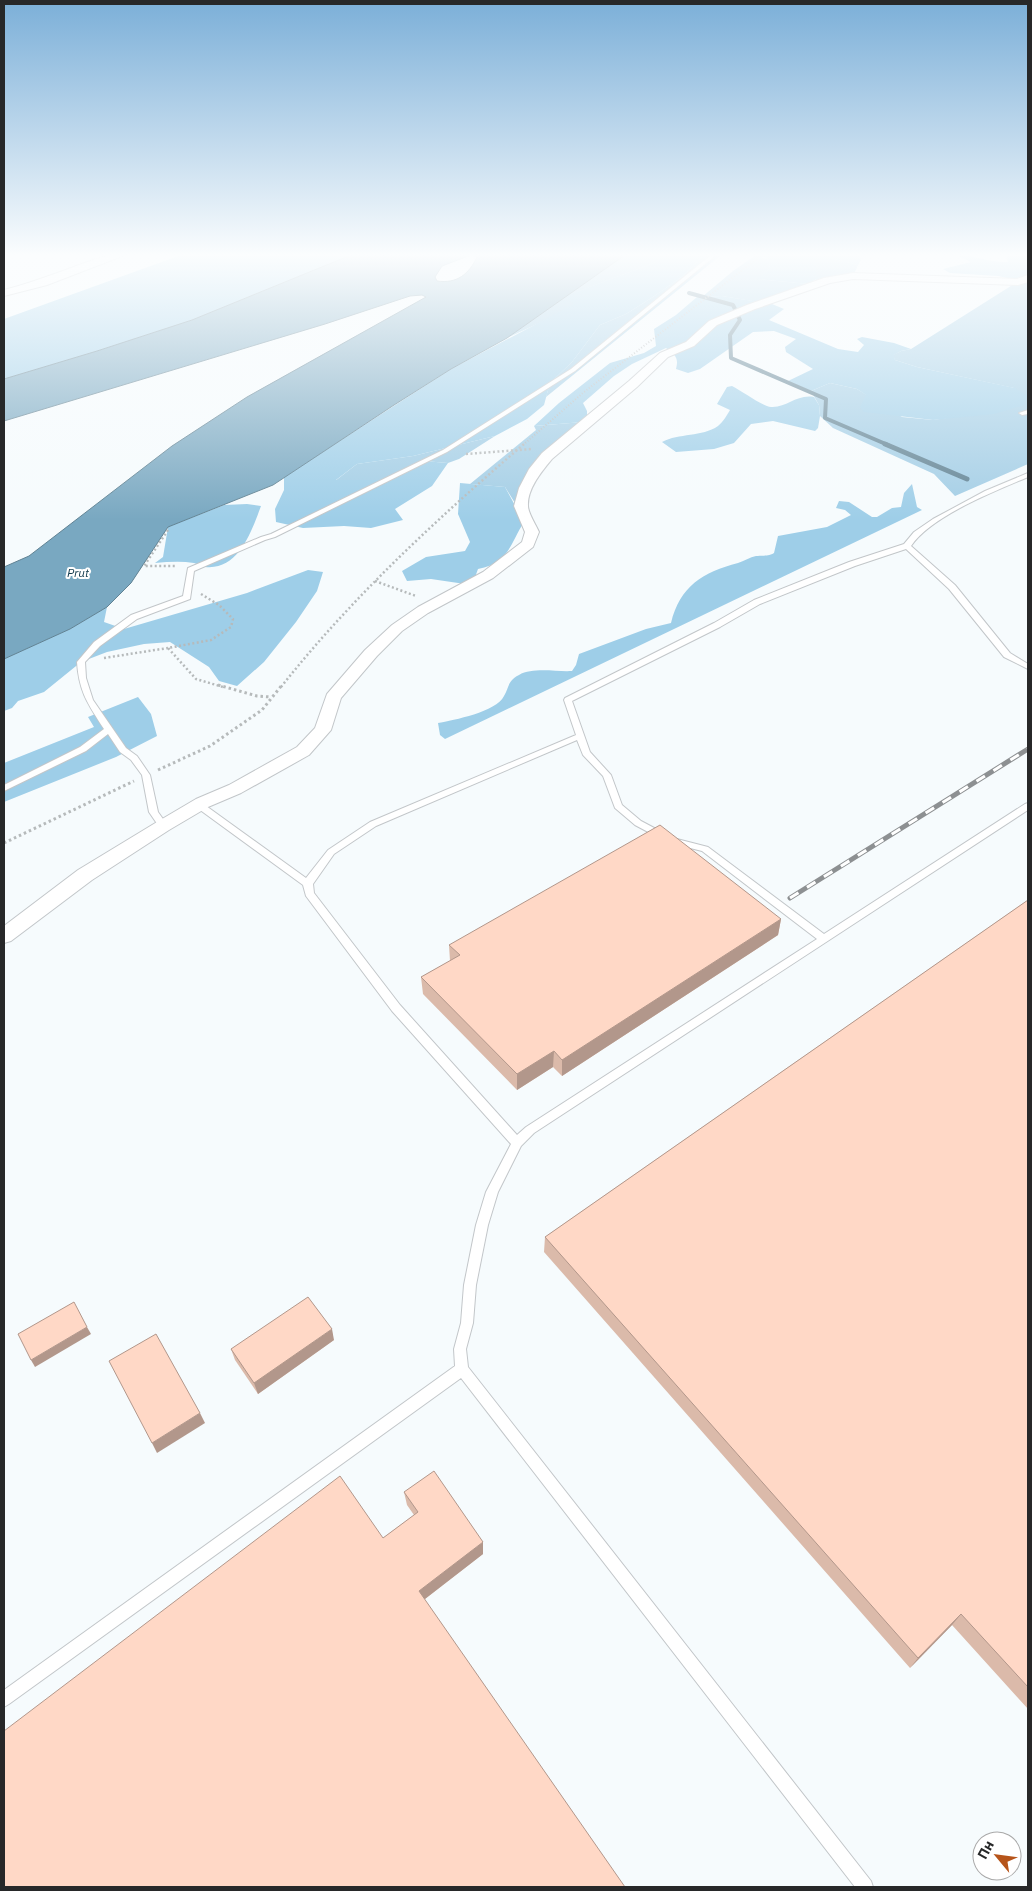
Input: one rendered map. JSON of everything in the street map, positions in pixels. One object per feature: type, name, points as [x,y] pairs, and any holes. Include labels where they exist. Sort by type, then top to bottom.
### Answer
[{"type":"street","points":[[4,936],[85,875],[163,826],[199,805],[236,789],[303,751],[323,730],[333,696],[371,653],[397,628],[435,603],[488,575],[528,544],[532,532],[521,506],[534,472],[547,456],[664,355],[691,343]]},
{"type":"lane","points":[[163,826],[154,812],[146,775],[134,758],[123,750],[89,700],[82,678],[81,662],[97,644],[134,617],[187,597],[191,570],[263,538],[273,536],[435,456],[574,370],[607,343]]},
{"type":"lane","points":[[824,939],[705,849],[670,840],[638,823],[618,806],[607,775],[586,753],[568,700],[757,602],[852,564],[907,546],[916,533],[935,520],[987,492],[1028,475]]},
{"type":"lane","points":[[907,546],[952,587],[1007,655],[1028,667]]},
{"type":"lane","points":[[4,788],[83,749],[109,729]]},
{"type":"lane","points":[[517,1143],[396,1008],[309,894],[308,884],[312,876],[332,852],[373,824],[580,736]]},
{"type":"lane","points":[[199,805],[308,884]]},
{"type":"lane","points":[[865,1887],[462,1369],[460,1349],[467,1323],[470,1285],[482,1225],[492,1192],[517,1143],[530,1130],[1028,806]]},
{"type":"lane","points":[[4,1699],[462,1369]]},
{"type":"path","points":[[4,843],[210,746],[262,710],[318,640],[449,509],[584,392],[647,343]]},
{"type":"path","points":[[435,456],[558,447]]},
{"type":"path","points":[[81,662],[211,640],[231,627],[233,619],[219,605],[199,593],[191,570],[182,566],[144,566],[168,530]]},
{"type":"path","points":[[375,581],[435,603]]},
{"type":"path","points":[[168,648],[196,679],[257,696],[272,697]]},
{"type":"shaded area","points":[[4,343],[121,343],[97,351],[4,379]]},
{"type":"shaded area","points":[[500,343],[586,343],[572,362],[550,383],[544,405],[527,419],[495,436],[413,456],[357,464],[336,480],[384,480],[424,461],[448,463],[432,486],[395,509],[403,520],[371,528],[344,526],[303,528],[276,522],[275,509],[284,490],[284,477],[451,369]]},
{"type":"shaded area","points":[[586,343],[612,343],[546,397],[550,383],[572,362]]},
{"type":"shaded area","points":[[656,343],[737,343],[700,369],[688,373],[676,369],[676,357],[666,348],[632,364],[614,376],[583,403],[587,411],[587,419],[583,422],[534,426],[559,403],[610,363],[644,353],[656,346]]},
{"type":"shaded area","points":[[790,343],[824,343],[838,349],[858,352],[864,345],[862,343],[895,343],[911,349],[894,355],[895,360],[917,367],[1015,388],[1027,396],[1024,405],[994,414],[933,420],[864,412],[860,407],[866,395],[857,389],[830,383],[811,391],[788,381],[813,369],[786,352],[785,347]]},
{"type":"shaded area","points":[[920,343],[1028,343],[1028,464],[955,496],[934,474],[833,428],[820,416],[819,405],[811,391],[830,383],[857,389],[902,417],[933,420],[960,416],[1014,388],[917,367],[895,360],[893,355],[911,349]]},
{"type":"shaded area","points":[[732,386],[771,407],[777,407],[802,397],[814,397],[819,405],[818,428],[815,431],[773,421],[751,424],[734,443],[714,449],[676,452],[662,442],[676,437],[705,432],[718,426],[730,410],[717,404],[727,387]]},
{"type":"shaded area","points":[[583,422],[522,489],[515,503],[505,487],[470,484],[536,430],[534,426]]},
{"type":"shaded area","points":[[495,436],[459,459],[448,463],[424,461],[384,480],[335,481],[357,464],[413,456]]},
{"type":"shaded area","points":[[460,483],[505,487],[524,522],[502,557],[488,566],[478,569],[474,580],[465,584],[431,579],[407,581],[402,571],[426,557],[465,551],[470,542],[458,514]]},
{"type":"shaded area","points":[[912,484],[917,507],[922,510],[445,739],[440,735],[438,723],[454,720],[493,707],[500,702],[510,682],[519,675],[538,670],[572,671],[579,654],[646,629],[671,623],[680,599],[687,590],[704,576],[754,557],[774,553],[778,536],[827,527],[851,515],[845,510],[836,508],[839,501],[849,502],[872,517],[877,517],[892,508],[901,507],[904,493]]},
{"type":"shaded area","points":[[247,504],[261,506],[248,537],[235,556],[227,563],[217,567],[205,567],[189,562],[155,563],[163,557],[168,527],[224,505]]},
{"type":"shaded area","points":[[308,570],[323,572],[317,591],[296,622],[264,662],[237,686],[219,681],[209,667],[170,642],[144,644],[107,652],[81,662],[44,692],[18,701],[12,708],[4,711],[4,659],[70,629],[107,607],[104,622],[124,629],[247,593]]},
{"type":"shaded area","points":[[138,697],[151,714],[157,736],[116,757],[4,802],[4,763],[94,727],[88,717]]},
{"type":"water","name":"Prut","points":[[121,343],[261,343],[4,421],[4,379]]},
{"type":"water","name":"Prut","points":[[343,343],[498,343],[451,369],[273,485],[168,527],[131,583],[107,607],[70,629],[4,659],[4,567],[29,556],[172,446],[247,397]]},
{"type":"building","points":[[660,825],[781,919],[562,1060],[554,1051],[517,1074],[421,977],[460,955],[449,945]]},
{"type":"building","points":[[1028,900],[1028,1687],[961,1614],[918,1658],[545,1237]]},
{"type":"building","points":[[308,1297],[332,1329],[254,1383],[231,1349]]},
{"type":"building","points":[[74,1302],[87,1327],[31,1360],[18,1334]]},
{"type":"building","points":[[156,1334],[200,1413],[152,1443],[109,1361]]},
{"type":"building","points":[[434,1471],[483,1542],[419,1591],[625,1887],[4,1887],[4,1731],[340,1476],[383,1538],[418,1512],[404,1492]]},
{"type":"waterway","points":[[730,343],[731,358],[826,399],[825,418],[888,445]]},
{"type":"waterway","points":[[885,444],[967,479]]},
{"type":"railway","points":[[790,898],[1028,749]]}]
